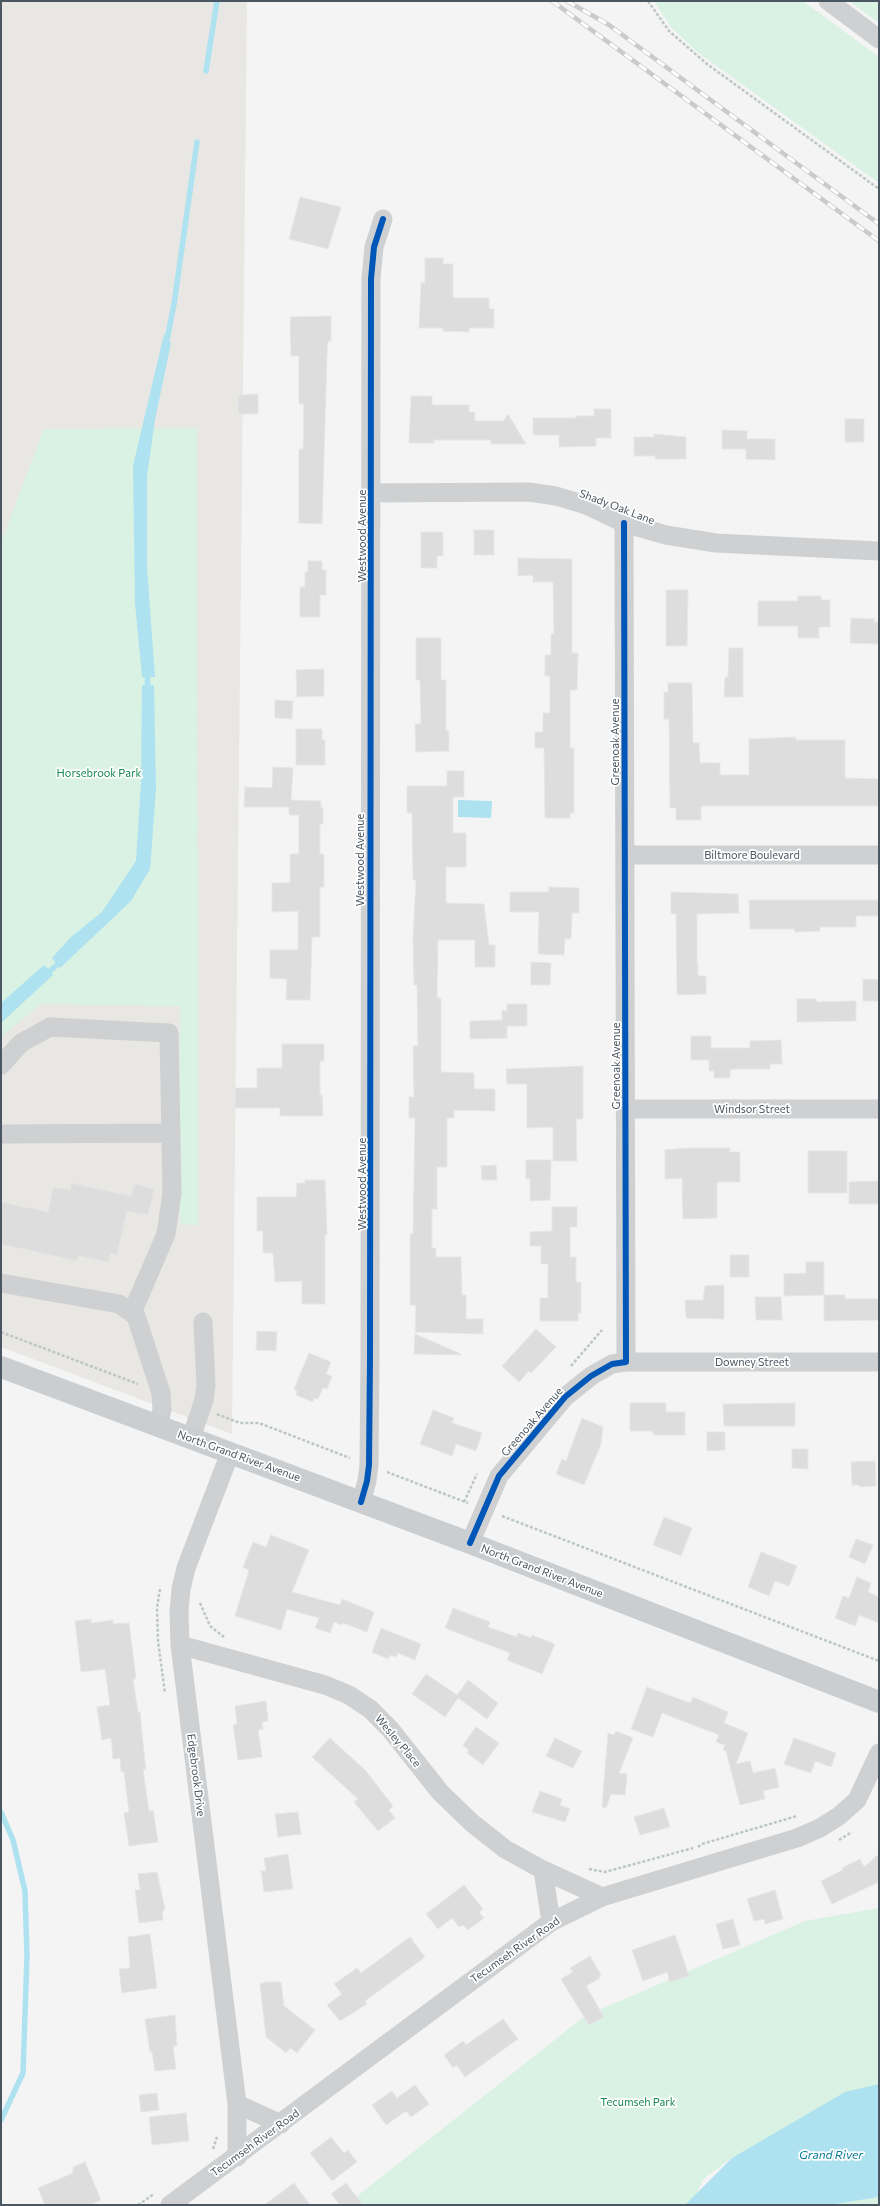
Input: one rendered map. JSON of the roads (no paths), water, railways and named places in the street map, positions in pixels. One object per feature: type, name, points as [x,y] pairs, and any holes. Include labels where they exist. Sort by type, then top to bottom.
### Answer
[{"type":"main road","name":"North Grand River Avenue","points":[[1,1367],[470,1543],[879,1702]]},
{"type":"street","points":[[828,1],[879,39]]},
{"type":"street","name":"Westwood Avenue","points":[[361,1502],[367,1481],[369,1465],[372,1137],[370,766],[372,493],[371,279],[374,247],[383,220]]},
{"type":"street","name":"Shady Oak Lane","points":[[372,493],[529,492],[556,496],[586,505],[624,523],[666,535],[716,543],[879,551]]},
{"type":"street","name":"Greenoak Avenue","points":[[470,1543],[483,1509],[499,1476],[565,1397],[591,1376],[612,1364],[626,1362],[624,523]]},
{"type":"street","name":"Biltmore Boulevard","points":[[625,855],[879,855]]},
{"type":"street","points":[[1,1066],[21,1043],[50,1027],[169,1033],[172,1193],[166,1234],[132,1313]]},
{"type":"street","name":"Windsor Street","points":[[626,1108],[879,1109]]},
{"type":"street","points":[[1,1134],[171,1133]]},
{"type":"street","points":[[1,1283],[119,1304],[136,1316],[161,1393],[162,1410],[158,1426]]},
{"type":"street","points":[[191,1438],[201,1408],[206,1385],[203,1322]]},
{"type":"street","name":"Downey Street","points":[[626,1362],[879,1362]]},
{"type":"street","name":"Edgebrook Drive","points":[[230,1453],[186,1568],[181,1589],[180,1645],[237,2104],[237,2157]]},
{"type":"street","name":"Wesley Place","points":[[180,1645],[325,1685],[349,1695],[375,1714],[440,1792],[472,1823],[505,1849],[543,1870],[602,1897]]},
{"type":"street","name":"Tecumseh River Road","points":[[170,2205],[237,2157],[551,1922],[602,1897],[797,1838],[820,1828],[839,1816],[857,1800],[879,1753]]},
{"type":"street","points":[[543,1870],[551,1922]]},
{"type":"street","points":[[237,2104],[281,2124]]},
{"type":"water","points":[[164,334],[171,343],[155,420],[147,476],[147,567],[155,677],[142,677],[135,603],[133,466]]},
{"type":"water","points":[[142,685],[154,685],[156,789],[150,869],[131,901],[60,968],[52,958],[71,937],[102,912],[136,861],[141,782]]},
{"type":"water","points":[[458,800],[492,801],[491,818],[458,817]]},
{"type":"water","points":[[44,965],[53,975],[1,1023],[1,1003]]},
{"type":"water","name":"Grand River","points":[[879,2084],[879,2197],[829,2205],[685,2205],[732,2158],[845,2092]]},
{"type":"waterway","points":[[206,71],[217,1]]},
{"type":"waterway","points":[[166,345],[174,304],[197,142]]},
{"type":"waterway","points":[[147,670],[148,692]]},
{"type":"waterway","points":[[45,975],[63,960]]},
{"type":"waterway","points":[[1,1812],[13,1840],[25,1891],[27,1956],[23,2073],[1,2120]]},
{"type":"railway","points":[[552,1],[879,241]]},
{"type":"railway","points":[[567,1],[609,25],[879,224]]},
{"type":"park label","name":"Horsebrook Park","points":[[99,773]]},
{"type":"park label","name":"Tecumseh Park","points":[[638,2102]]}]
